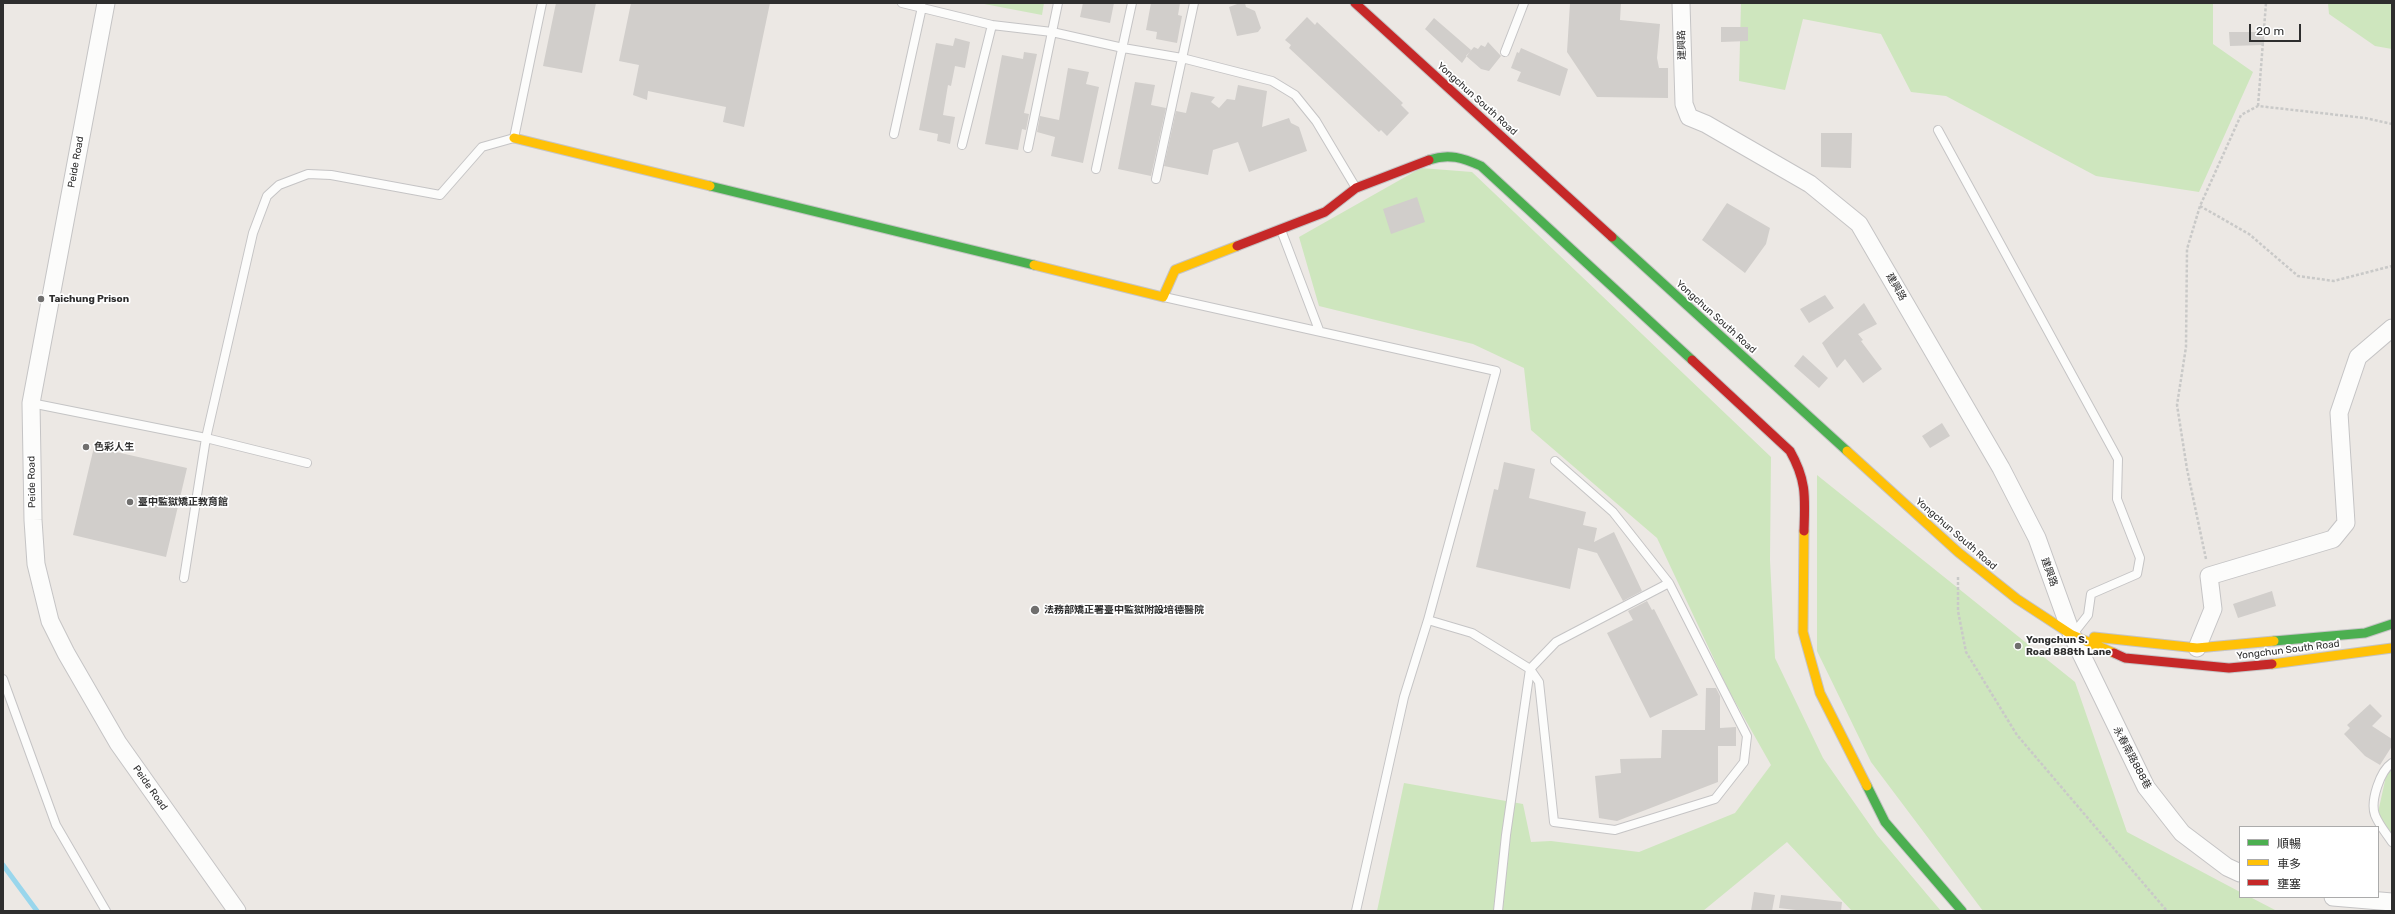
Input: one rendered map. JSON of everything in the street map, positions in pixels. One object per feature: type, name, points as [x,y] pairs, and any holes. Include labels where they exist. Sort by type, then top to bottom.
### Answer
[{"type":"street","name":"Peide Road","points":[[106,3],[32,403],[33,520],[36,564],[50,621],[66,653],[118,743],[237,911]]},
{"type":"street","name":"Yongchun South Road","points":[[1355,3],[1958,552],[2017,600],[2072,635],[2125,658],[2229,668],[2275,664],[2392,648]]},
{"type":"street","name":"建興路","points":[[1681,3],[1684,104],[1689,117],[1706,124],[1810,184],[1859,224],[2001,468],[2037,538],[2072,635]]},
{"type":"street","points":[[514,138],[1163,297],[1175,270],[1325,212],[1356,188],[1441,156],[1459,157],[1481,166],[1790,451],[1800,470],[1805,495],[1804,632],[1820,693],[1885,822],[1962,911]]},
{"type":"street","points":[[2198,648],[2213,609],[2209,576],[2332,539],[2346,523],[2339,413],[2358,357],[2392,328]]},
{"type":"street","name":"Yongchun South Road","points":[[2072,635],[2198,648],[2365,632],[2392,624]]},
{"type":"street","name":"永春南路888巷","points":[[2072,635],[2146,787],[2182,833],[2227,867],[2239,873]]},
{"type":"street","points":[[2345,898],[2392,902]]},
{"type":"lane","points":[[184,578],[206,438],[253,233],[267,196],[279,185],[308,174],[331,175],[440,194],[482,147],[514,138],[542,3]]},
{"type":"lane","points":[[902,3],[992,25],[1052,32],[1123,48],[1182,58],[1250,74],[1272,81],[1295,95],[1316,121],[1356,188]]},
{"type":"lane","points":[[1028,148],[1058,3]]},
{"type":"lane","points":[[1096,169],[1132,3]]},
{"type":"lane","points":[[1156,179],[1194,3]]},
{"type":"lane","points":[[1505,52],[1524,3]]},
{"type":"lane","points":[[894,134],[922,7]]},
{"type":"lane","points":[[962,145],[992,25]]},
{"type":"lane","points":[[1938,130],[2118,459],[2117,499],[2140,558],[2137,574],[2091,594],[2088,615],[2072,635]]},
{"type":"lane","points":[[1281,229],[1319,330]]},
{"type":"lane","points":[[1163,297],[1319,330],[1496,371],[1428,620],[1404,697],[1356,911]]},
{"type":"lane","points":[[32,403],[206,438],[307,464]]},
{"type":"lane","points":[[1428,620],[1472,633],[1530,669],[1539,682],[1554,822],[1615,830],[1715,799],[1744,762],[1747,736],[1669,583],[1613,512],[1556,461]]},
{"type":"lane","points":[[1498,911],[1506,835],[1530,669],[1556,642],[1669,583]]},
{"type":"lane","points":[[3,679],[56,825],[99,902],[106,911]]},
{"type":"lane","points":[[2392,763],[2381,779],[2374,798],[2374,814],[2392,842]]},
{"type":"path","points":[[2258,106],[2266,3]]},
{"type":"path","points":[[2209,576],[2187,469],[2177,405],[2186,347],[2187,249],[2200,206],[2240,115],[2258,106],[2365,118],[2392,124]]},
{"type":"path","points":[[2200,206],[2250,234],[2298,276],[2334,281],[2392,266]]},
{"type":"path","points":[[1958,552],[1958,611],[1966,652],[2018,735],[2168,911]]},
{"type":"green space","points":[[979,3],[1044,3],[1042,15]]},
{"type":"green space","points":[[1741,3],[2213,3],[2213,44],[2253,72],[2199,192],[2096,176],[1946,96],[1911,92],[1881,34],[1803,19],[1785,90],[1739,81]]},
{"type":"green space","points":[[2328,3],[2392,3],[2392,49],[2375,46],[2329,14]]},
{"type":"green space","points":[[1421,168],[1472,172],[1771,457],[1770,560],[1775,658],[1823,758],[1877,835],[1941,911],[1852,911],[1787,842],[1703,911],[1377,911],[1404,783],[1523,804],[1531,842],[1551,841],[1639,852],[1735,813],[1771,765],[1729,691],[1657,538],[1531,430],[1524,368],[1473,344],[1319,306],[1299,237]]},
{"type":"green space","points":[[1817,475],[2075,682],[2127,832],[2239,891],[2239,898],[2252,898],[2277,911],[1983,911],[1871,762],[1817,651]]},
{"type":"green space","points":[[2388,767],[2392,767],[2392,850],[2377,817]]},
{"type":"building","points":[[556,3],[596,3],[582,73],[543,66]]},
{"type":"building","points":[[631,3],[770,3],[744,127],[723,122],[726,107],[648,91],[647,100],[633,95],[639,65],[619,61]]},
{"type":"building","points":[[1083,3],[1114,3],[1110,23],[1080,17]]},
{"type":"building","points":[[1151,3],[1180,3],[1178,15],[1182,16],[1177,43],[1156,39],[1157,32],[1146,30]]},
{"type":"building","points":[[1240,3],[1245,3],[1246,7],[1255,11],[1261,28],[1258,32],[1237,36],[1229,7]]},
{"type":"building","points":[[1570,3],[1621,3],[1620,20],[1660,24],[1657,58],[1659,68],[1668,68],[1668,98],[1597,97],[1567,52]]},
{"type":"building","points":[[1307,17],[1315,25],[1317,22],[1403,103],[1401,105],[1409,113],[1387,136],[1381,130],[1379,132],[1289,48],[1291,45],[1285,40]]},
{"type":"building","points":[[1434,18],[1471,50],[1462,63],[1425,29]]},
{"type":"building","points":[[1721,27],[1748,27],[1748,41],[1721,42]]},
{"type":"building","points":[[2229,32],[2264,32],[2264,45],[2230,46]]},
{"type":"building","points":[[955,38],[970,42],[965,68],[955,66],[951,86],[948,85],[943,115],[955,117],[950,144],[937,141],[938,134],[919,130],[936,43],[953,46]]},
{"type":"building","points":[[1488,42],[1501,56],[1489,71],[1481,69],[1466,56],[1474,47],[1478,49],[1481,45],[1485,47]]},
{"type":"building","points":[[1521,48],[1568,69],[1560,96],[1517,81],[1521,72],[1511,68],[1517,52],[1519,53]]},
{"type":"building","points":[[1024,52],[1037,54],[1024,113],[1029,114],[1026,130],[1022,129],[1018,150],[985,144],[1002,55],[1023,59]]},
{"type":"building","points":[[1068,68],[1089,72],[1086,84],[1099,87],[1083,163],[1051,156],[1055,137],[1037,132],[1040,116],[1059,120]]},
{"type":"building","points":[[1135,82],[1155,85],[1151,105],[1166,108],[1151,176],[1118,169]]},
{"type":"building","points":[[1238,85],[1267,91],[1262,127],[1289,118],[1291,123],[1299,127],[1307,151],[1249,172],[1238,142],[1213,150],[1208,175],[1164,166],[1176,111],[1186,113],[1191,92],[1215,97],[1211,102],[1219,108],[1227,99],[1235,100]]},
{"type":"building","points":[[1821,133],[1852,133],[1851,168],[1821,167]]},
{"type":"building","points":[[1417,197],[1425,222],[1391,234],[1383,209]]},
{"type":"building","points":[[1727,203],[1770,228],[1766,244],[1745,273],[1702,240]]},
{"type":"building","points":[[1825,295],[1834,308],[1809,323],[1800,309]]},
{"type":"building","points":[[1864,303],[1877,324],[1858,334],[1863,340],[1861,341],[1882,369],[1863,383],[1845,359],[1837,368],[1822,343]]},
{"type":"building","points":[[1803,355],[1828,378],[1819,388],[1794,366]]},
{"type":"building","points":[[1942,423],[1950,436],[1930,448],[1922,436]]},
{"type":"building","name":"臺中監獄矯正教育館","points":[[94,447],[187,468],[166,557],[73,535]]},
{"type":"building","points":[[1504,462],[1535,469],[1529,498],[1586,512],[1583,525],[1597,528],[1594,542],[1614,532],[1642,591],[1623,601],[1597,553],[1578,548],[1570,589],[1476,567],[1494,489],[1498,490]]},
{"type":"building","points":[[2272,591],[2276,606],[2238,618],[2233,604]]},
{"type":"building","points":[[1647,601],[1652,610],[1654,609],[1698,695],[1650,718],[1607,633],[1633,620],[1628,611]]},
{"type":"building","points":[[1706,688],[1716,688],[1720,696],[1720,728],[1736,727],[1736,746],[1718,746],[1718,782],[1617,821],[1599,818],[1595,776],[1621,773],[1620,759],[1661,758],[1662,730],[1705,730]]},
{"type":"building","points":[[2370,704],[2382,716],[2372,726],[2392,739],[2392,746],[2380,765],[2365,756],[2344,734],[2350,728],[2347,725]]},
{"type":"building","points":[[1754,892],[1775,895],[1772,911],[1751,911]]},
{"type":"building","points":[[1781,895],[1842,902],[1841,911],[1804,911],[1779,908]]},
{"type":"waterway","points":[[3,865],[37,911]]},
{"type":"traffic: fast","points":[[1429,160],[1443,157],[1456,157],[1481,166],[1692,360]]},
{"type":"traffic: fast","points":[[710,186],[1034,265]]},
{"type":"traffic: fast","points":[[1612,237],[1847,451]]},
{"type":"traffic: fast","points":[[2274,641],[2365,633],[2392,624]]},
{"type":"traffic: fast","points":[[1867,786],[1885,822],[1962,911]]},
{"type":"traffic: slow","points":[[514,138],[710,186]]},
{"type":"traffic: slow","points":[[1034,265],[1163,297],[1175,270],[1237,246]]},
{"type":"traffic: slow","points":[[1847,451],[1958,552],[2017,599],[2072,635],[2114,653]]},
{"type":"traffic: slow","points":[[1804,531],[1803,632],[1820,693],[1867,786]]},
{"type":"traffic: slow","points":[[2094,637],[2197,648],[2274,641]]},
{"type":"traffic: slow","points":[[2272,664],[2392,648]]},
{"type":"traffic: jam","points":[[1355,3],[1612,237]]},
{"type":"traffic: jam","points":[[1237,246],[1325,212],[1356,188],[1429,160]]},
{"type":"traffic: jam","points":[[1692,360],[1790,451],[1800,472],[1804,490],[1804,531]]},
{"type":"traffic: jam","points":[[2114,653],[2125,658],[2229,668],[2272,664]]},
{"type":"place","name":"Taichung Prison","points":[[41,299]]},
{"type":"place","name":"色彩人生","points":[[86,447]]},
{"type":"place","name":"臺中監獄矯正教育館","points":[[130,502]]},
{"type":"place","name":"法務部矯正署臺中監獄附設培德醫院","points":[[1035,610]]},
{"type":"place","name":"Yongchun S. Road 888th Lane","points":[[2018,646]]}]
